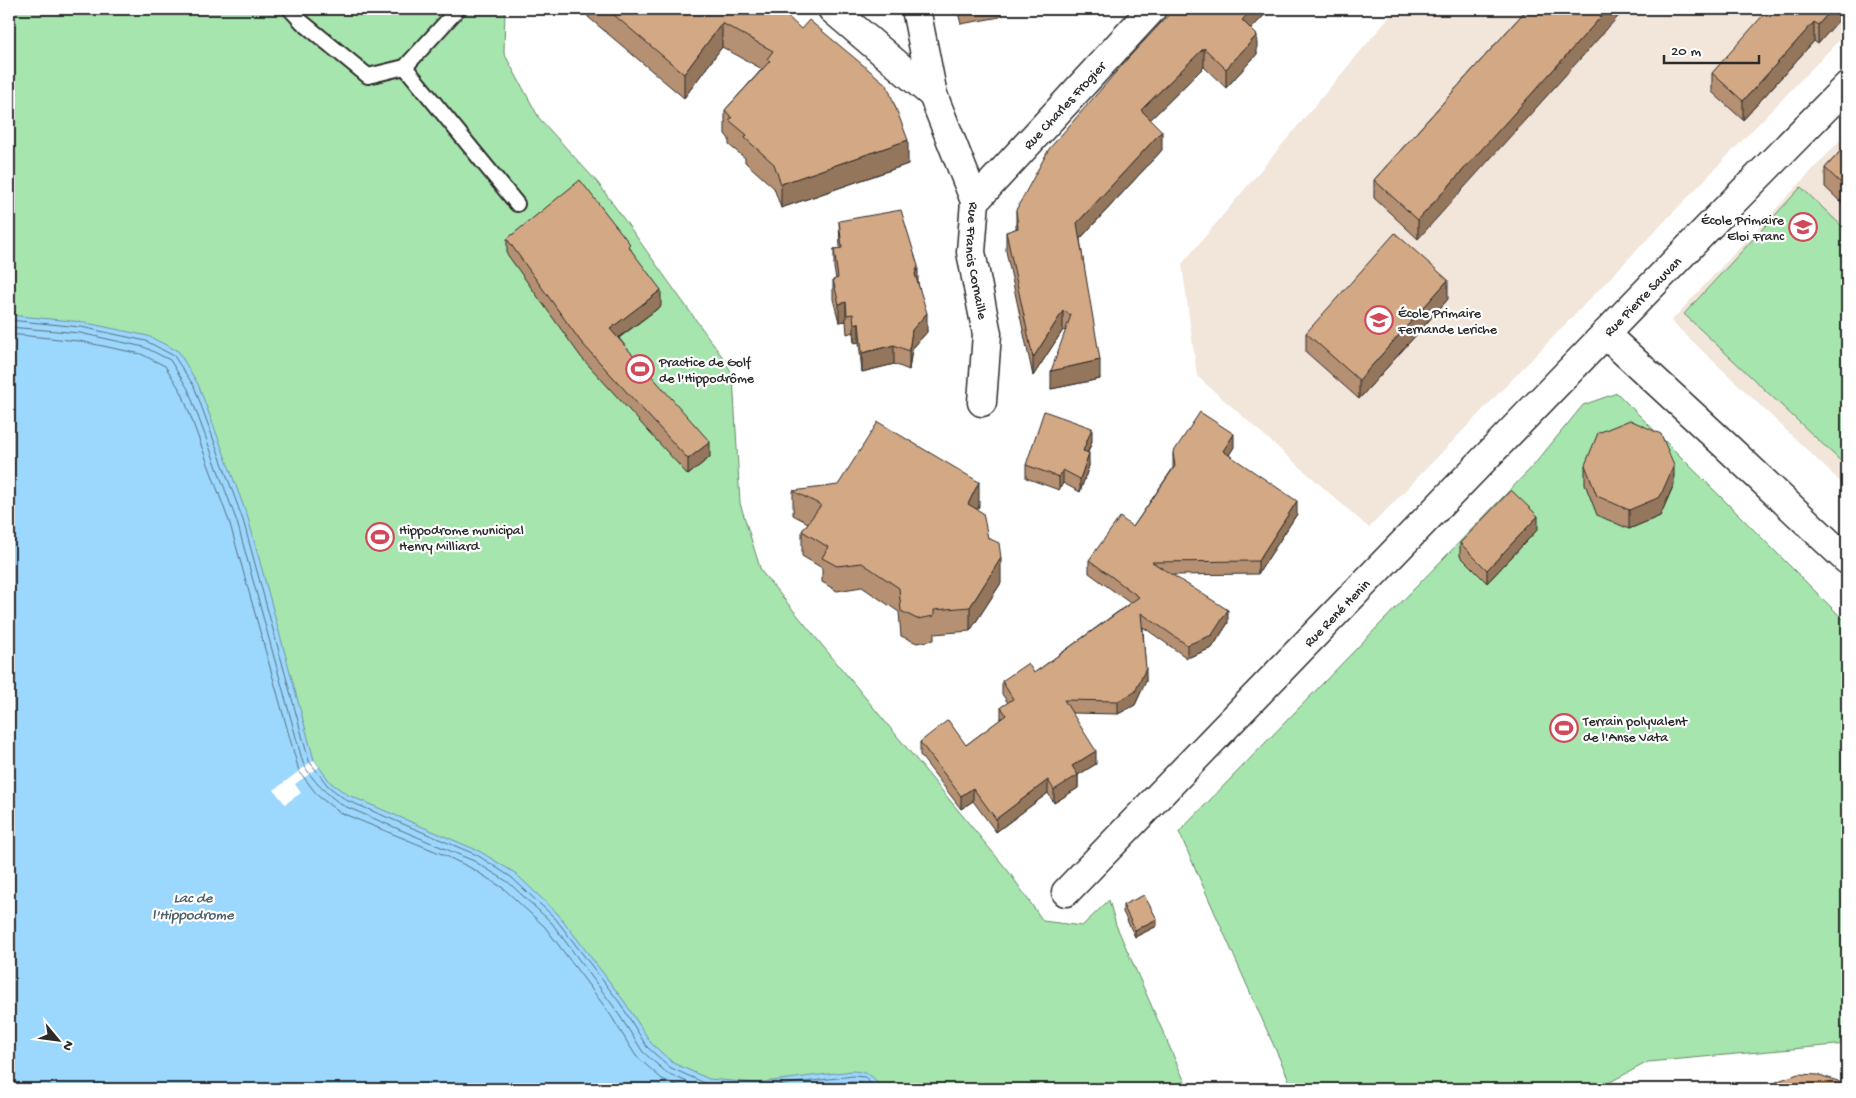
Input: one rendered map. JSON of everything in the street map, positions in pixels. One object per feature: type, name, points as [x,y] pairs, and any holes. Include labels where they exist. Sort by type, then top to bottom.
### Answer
[{"type":"street","points":[[832,9],[933,96]]},
{"type":"street","name":"Rue Francis Cornaille","points":[[916,9],[933,96],[975,201],[971,252],[988,334],[982,402]]},
{"type":"street","name":"Rue Charles Frogier","points":[[975,201],[1152,9]]},
{"type":"street","name":"Rue Pierre Sauvan","points":[[1847,86],[1605,334],[1847,560]]},
{"type":"street","name":"Rue René Henin","points":[[1066,892],[1605,334]]},
{"type":"lane","points":[[290,9],[302,22],[368,76],[405,67],[458,9]]},
{"type":"lane","points":[[405,67],[517,204]]},
{"type":"shaded area","name":"École Primaire Fernande Leriche","points":[[1396,9],[1847,9],[1847,32],[1369,528],[1197,376],[1182,264]]},
{"type":"shaded area","name":"École Primaire Eloi Franc","points":[[1847,133],[1847,488],[1671,321]]},
{"type":"green space","name":"Hippodrome municipal Henry Milliard","points":[[9,9],[505,9],[504,53],[539,118],[598,183],[726,362],[733,376],[740,503],[761,571],[1009,872],[1043,921],[1082,926],[1109,900],[1116,925],[1188,1089],[9,1089]]},
{"type":"green space","name":"École Primaire Eloi Franc","points":[[1801,187],[1847,231],[1847,467],[1684,314]]},
{"type":"green space","name":"Terrain polyvalent de l'Anse Vata","points":[[1617,393],[1847,623],[1847,1044],[1648,1062],[1597,1089],[1293,1089],[1179,832],[1533,466],[1583,405]]},
{"type":"water","name":"Lac de l'Hippodrome","points":[[9,315],[82,322],[148,336],[178,351],[198,384],[248,518],[314,760],[331,783],[348,795],[479,851],[515,873],[559,915],[624,1001],[651,1043],[673,1063],[709,1079],[756,1083],[857,1071],[873,1077],[880,1089],[9,1089]]},
{"type":"pier","points":[[314,760],[319,767],[295,784],[301,793],[285,804],[274,790]]},
{"type":"building","points":[[607,9],[780,9],[801,29],[809,20],[887,85],[908,140],[781,184],[774,164],[745,138],[747,135],[729,120],[732,118],[725,110],[770,61],[767,59],[773,51],[722,23],[684,74]]},
{"type":"building","points":[[1174,9],[1253,9],[1242,20],[1257,35],[1226,69],[1204,48],[1141,110],[1162,131],[1077,223],[1100,360],[1051,371],[1071,315],[1063,311],[1033,358],[1006,232],[1018,228],[1016,210],[1049,149],[1129,57]]},
{"type":"building","points":[[1527,9],[1608,9],[1418,220],[1374,180]]},
{"type":"building","points":[[1777,9],[1832,9],[1818,25],[1814,22],[1743,101],[1712,73],[1765,13],[1770,17]]},
{"type":"building","points":[[1847,144],[1847,189],[1825,168]]},
{"type":"building","points":[[580,180],[630,244],[628,246],[661,290],[610,329],[710,442],[688,459],[581,342],[507,239]]},
{"type":"building","points":[[901,210],[918,266],[915,274],[927,313],[912,330],[909,351],[894,345],[862,353],[859,323],[854,324],[853,314],[847,315],[846,302],[839,304],[833,280],[838,278],[834,249],[842,248],[839,221]]},
{"type":"building","points":[[1395,233],[1448,280],[1359,380],[1306,333]]},
{"type":"building","points":[[1044,411],[1092,428],[1083,451],[1089,453],[1080,479],[1063,470],[1059,477],[1026,465]]},
{"type":"building","points":[[1200,412],[1234,434],[1223,451],[1297,501],[1258,561],[1152,562],[1228,610],[1212,635],[1187,645],[1141,613],[1146,668],[1135,692],[1118,701],[1064,700],[1096,751],[1072,766],[1078,775],[1054,790],[1048,780],[996,819],[973,788],[961,796],[920,742],[948,720],[966,745],[1006,715],[1001,707],[1013,699],[1002,681],[1028,663],[1034,673],[1139,597],[1089,560],[1120,517],[1133,527],[1175,466],[1173,453]]},
{"type":"building","points":[[1630,420],[1661,434],[1674,465],[1660,497],[1629,510],[1597,496],[1585,465],[1598,433]]},
{"type":"building","points":[[878,422],[979,482],[968,504],[983,513],[988,538],[999,543],[1001,558],[970,607],[934,610],[934,616],[917,619],[901,611],[899,588],[862,563],[837,566],[822,558],[828,547],[802,531],[821,505],[793,491],[838,485]]},
{"type":"building","points":[[1511,490],[1538,516],[1487,570],[1460,543]]},
{"type":"building","points":[[1144,895],[1157,919],[1135,930],[1123,905]]},
{"type":"building","points":[[1798,1074],[1819,1075],[1838,1081],[1847,1089],[1766,1089],[1778,1081]]},
{"type":"place","name":"École Primaire Eloi Franc","points":[[1803,227]]},
{"type":"place","name":"École Primaire Fernande Leriche","points":[[1379,320]]},
{"type":"place","name":"Practice de Golf de l'Hippodrôme","points":[[640,369]]},
{"type":"place","name":"Hippodrome municipal Henry Milliard","points":[[380,537]]},
{"type":"place","name":"Terrain polyvalent de l'Anse Vata","points":[[1564,728]]}]
